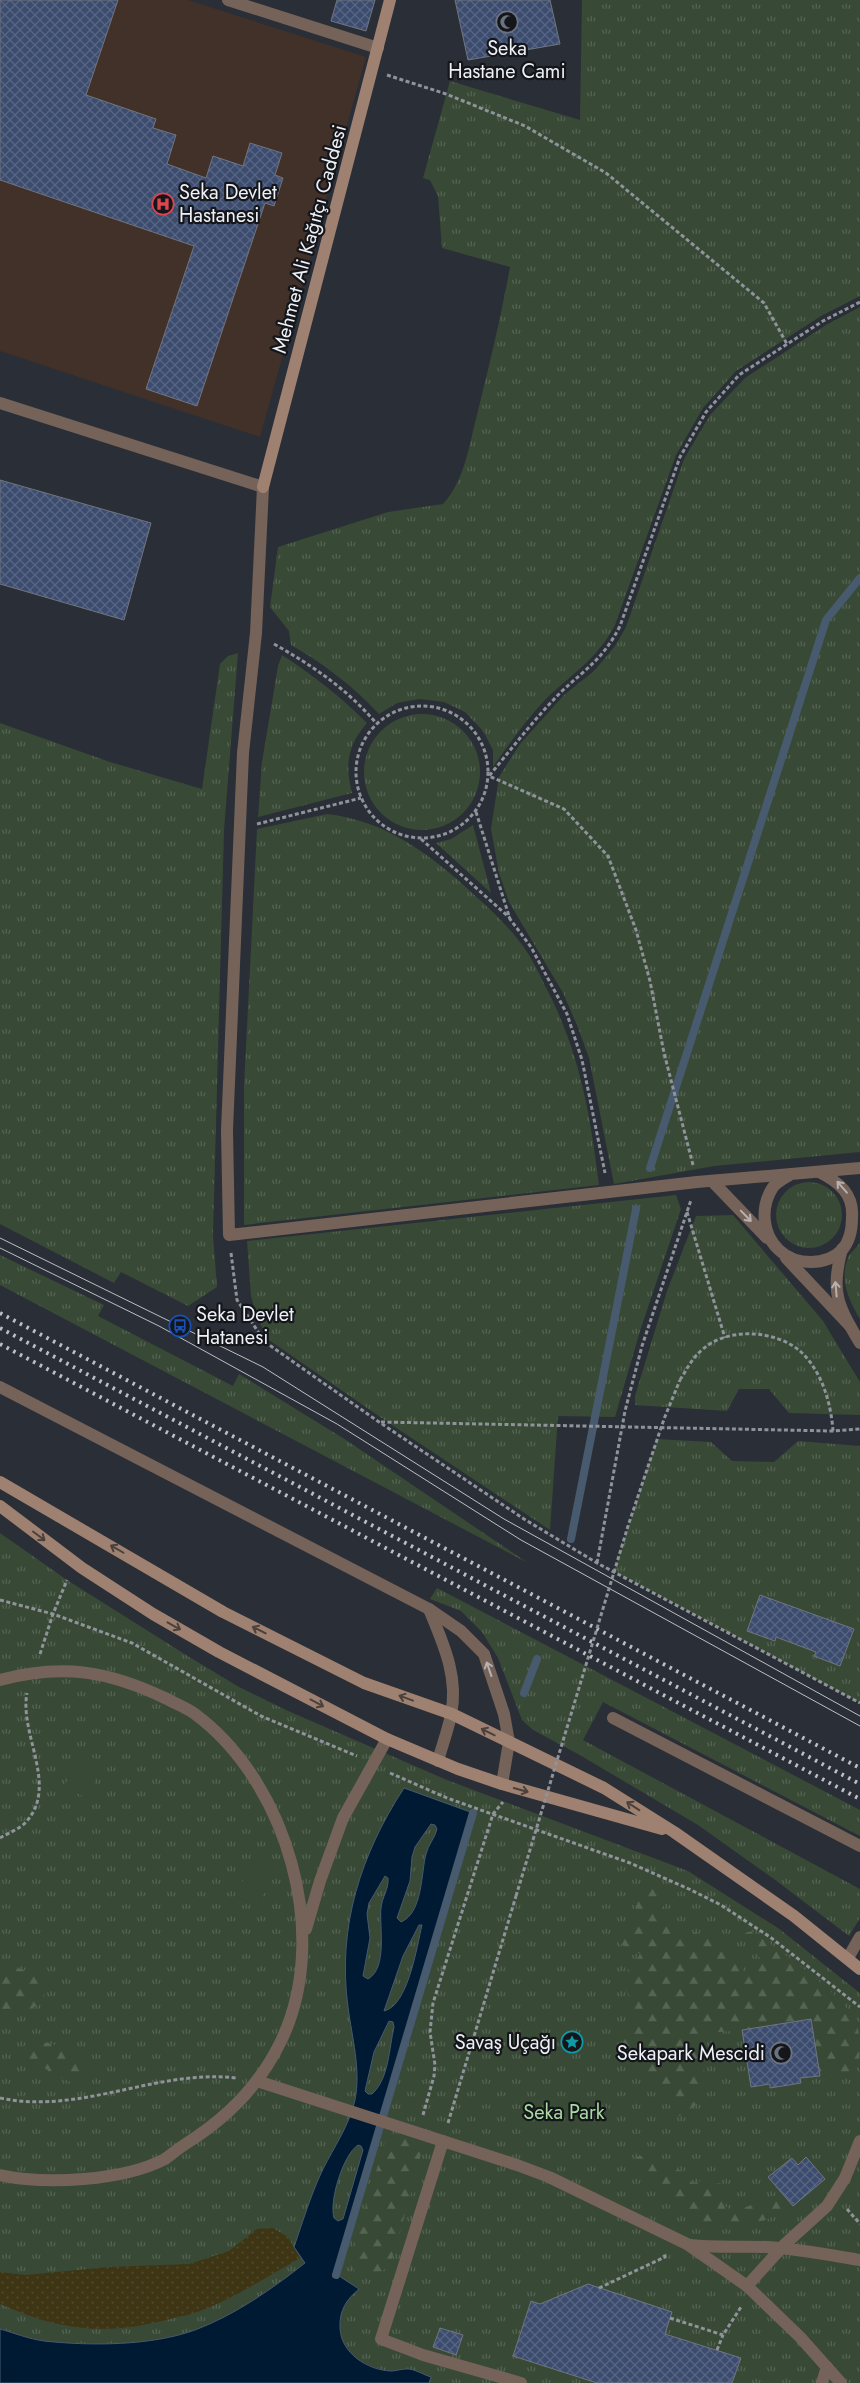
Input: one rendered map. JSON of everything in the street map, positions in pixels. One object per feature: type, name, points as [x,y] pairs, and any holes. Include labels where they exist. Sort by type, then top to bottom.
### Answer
[{"type":"main road","name":"Mehmet Ali Kağıtçı Caddesi","points":[[263,487],[390,0]]},
{"type":"main road","points":[[0,1482],[223,1612],[364,1683],[452,1714],[604,1788],[674,1832],[794,1916],[860,1969]]},
{"type":"main road","points":[[0,1506],[82,1568],[153,1614],[219,1652],[387,1739],[438,1761],[516,1789],[674,1832]]},
{"type":"street","points":[[228,0],[378,48]]},
{"type":"street","points":[[0,403],[263,487],[256,633],[243,752],[227,1130],[229,1235],[697,1182],[860,1168]]},
{"type":"street","points":[[819,1172],[846,1189],[853,1211],[851,1232],[842,1249],[836,1273],[836,1294],[850,1326],[860,1343]]},
{"type":"street","points":[[789,1175],[774,1186],[766,1201],[764,1218],[766,1230],[780,1251],[802,1262],[825,1261],[842,1249]]},
{"type":"street","points":[[712,1181],[850,1326]]},
{"type":"street","points":[[0,1387],[429,1609],[461,1630],[484,1654],[504,1714],[509,1742],[502,1784]]},
{"type":"street","points":[[429,1609],[449,1661],[453,1684],[452,1714],[438,1761]]},
{"type":"street","points":[[0,1680],[35,1672],[87,1672],[131,1684],[194,1713],[222,1739],[244,1764],[264,1793],[286,1847],[299,1896],[303,1953],[296,1999],[281,2041],[257,2081],[236,2107],[210,2130],[164,2159],[121,2173],[59,2181],[24,2180],[0,2175]]},
{"type":"street","points":[[613,1718],[860,1846]]},
{"type":"street","points":[[302,1940],[334,1838],[349,1804],[387,1739]]},
{"type":"street","points":[[848,1958],[860,1937]]},
{"type":"street","points":[[257,2081],[326,2102],[549,2177],[687,2244],[750,2289],[800,2337],[841,2383]]},
{"type":"street","points":[[443,2141],[380,2339],[423,2355],[521,2383]]},
{"type":"street","points":[[750,2289],[781,2249],[827,2206],[845,2178],[860,2141]]},
{"type":"street","points":[[687,2244],[710,2247],[781,2249],[860,2260]]},
{"type":"street","points":[[822,2383],[827,2367]]},
{"type":"path","points":[[382,73],[446,94],[524,126],[606,173],[764,303],[788,344]]},
{"type":"path","points":[[489,776],[563,691],[590,668],[610,645],[620,626],[680,457],[706,412],[739,375],[823,321],[860,302]]},
{"type":"path","points":[[256,633],[316,668],[357,700],[376,723]]},
{"type":"path","points":[[417,705],[440,707],[461,717],[477,733],[487,754],[489,776],[485,795],[476,812],[461,827],[442,836],[421,839],[402,835],[385,827],[370,814],[360,798],[356,778],[357,758],[364,739],[376,723],[395,710],[417,705]]},
{"type":"path","points":[[489,776],[564,809],[608,856],[636,930],[697,1182],[642,1346],[622,1427],[597,1563]]},
{"type":"path","points":[[241,828],[360,798]]},
{"type":"path","points":[[476,812],[510,919]]},
{"type":"path","points":[[421,839],[510,919],[531,947],[567,1014],[582,1060],[592,1102],[602,1152],[606,1193]]},
{"type":"path","points":[[687,1212],[725,1338]]},
{"type":"path","points":[[229,1235],[237,1300],[265,1342],[379,1422],[555,1538],[597,1563],[860,1703]]},
{"type":"path","points":[[443,2141],[625,1535],[664,1419],[680,1380],[692,1360],[704,1348],[725,1338],[740,1334],[766,1335],[784,1340],[801,1352],[815,1371],[825,1390],[832,1412],[834,1431]]},
{"type":"path","points":[[379,1422],[834,1431],[860,1429]]},
{"type":"path","points":[[0,1838],[28,1821],[38,1797],[38,1773],[27,1728],[26,1696],[52,1614],[67,1580]]},
{"type":"path","points":[[0,1600],[52,1614],[132,1643],[261,1716],[373,1763],[398,1778],[660,1875],[721,1905],[777,1941],[860,2007]]},
{"type":"path","points":[[415,2132],[434,2076],[435,2065],[430,2032],[433,2002],[493,1814],[516,1789]]},
{"type":"path","points":[[0,2098],[17,2102],[64,2102],[180,2078],[230,2078],[257,2081]]},
{"type":"path","points":[[599,2288],[665,2257],[659,2230]]},
{"type":"path","points":[[718,2350],[723,2335],[750,2289]]},
{"type":"path","points":[[670,2318],[723,2335]]},
{"type":"shaded area","name":"Seka Devlet Hastanesi","points":[[0,0],[188,0],[366,57],[260,437],[0,351]]},
{"type":"green space","points":[[582,0],[860,0],[860,296],[821,316],[736,371],[703,408],[676,455],[615,625],[608,637],[583,666],[545,700],[518,732],[493,767],[493,750],[483,731],[465,712],[444,702],[419,699],[397,703],[379,714],[338,676],[291,645],[289,631],[270,607],[278,547],[388,512],[443,504],[456,484],[469,450],[495,341],[510,267],[442,248],[438,196],[430,180],[423,178],[450,81],[580,120]]},
{"type":"green space","points":[[860,307],[860,1152],[714,1166],[614,1184],[589,1058],[577,1025],[563,993],[509,902],[499,873],[491,829],[499,777],[520,744],[564,695],[594,671],[615,646],[626,627],[684,459],[710,415],[745,378],[826,325]]},
{"type":"green space","points":[[238,653],[224,830],[213,1235],[217,1287],[188,1306],[121,1272],[114,1283],[0,1224],[0,723],[110,762],[202,789],[220,664],[228,656]]},
{"type":"green space","points":[[282,655],[305,670],[367,723],[355,740],[349,756],[348,765],[352,793],[258,817],[262,762],[278,666]]},
{"type":"green space","points":[[422,714],[444,718],[463,731],[476,750],[480,772],[476,794],[463,813],[444,826],[422,830],[400,826],[381,813],[368,794],[364,772],[368,750],[381,731],[400,718]]},
{"type":"green space","points":[[327,814],[364,822],[414,846],[459,881],[485,905],[510,930],[525,949],[535,965],[566,1031],[574,1056],[587,1106],[599,1185],[244,1225],[244,1087],[257,829]]},
{"type":"green space","points":[[473,825],[491,893],[436,843],[451,839]]},
{"type":"green space","points":[[809,1182],[821,1185],[832,1192],[839,1203],[842,1215],[839,1227],[832,1238],[821,1245],[809,1248],[797,1245],[786,1238],[779,1227],[776,1215],[779,1203],[786,1192],[797,1185]]},
{"type":"green space","points":[[676,1195],[681,1209],[640,1331],[615,1417],[558,1416],[550,1530],[380,1417],[269,1340],[257,1318],[251,1296],[247,1241]]},
{"type":"green space","points":[[733,1215],[823,1321],[860,1382],[860,1415],[789,1413],[769,1389],[739,1389],[727,1411],[635,1405],[635,1396],[667,1291],[696,1216]]},
{"type":"green space","points":[[860,1242],[860,1319],[846,1290],[845,1266],[849,1256]]},
{"type":"green space","points":[[0,1255],[104,1305],[98,1316],[233,1386],[239,1374],[346,1440],[528,1563],[0,1285]]},
{"type":"green space","points":[[657,1439],[711,1442],[732,1461],[774,1462],[798,1441],[860,1446],[860,1703],[614,1571]]},
{"type":"green space","name":"Seka Park","points":[[0,1533],[67,1580],[239,1687],[286,1710],[447,1780],[688,1871],[778,1928],[860,1993],[860,2383],[429,2383],[431,2378],[377,2368],[353,2356],[344,2345],[339,2325],[341,2313],[346,2303],[359,2288],[305,2263],[239,2309],[210,2324],[178,2335],[140,2342],[81,2344],[38,2340],[0,2329]]},
{"type":"green space","points":[[437,1588],[860,1810],[860,1836],[603,1702],[583,1740],[860,1889],[860,1918],[849,1936],[774,1879],[698,1825],[578,1754],[533,1730],[522,1720],[498,1658],[482,1632],[461,1611],[430,1599]]},
{"type":"green space","points":[[81,1752],[103,1763],[87,1798],[64,1787]]},
{"type":"green space","points":[[254,1860],[276,1872],[257,1907],[235,1895]]},
{"type":"green space","points":[[645,1886],[658,1886],[666,1896],[663,1910],[689,1943],[695,1932],[711,1939],[725,1947],[736,1957],[744,1972],[762,1960],[750,1947],[745,1933],[752,1931],[836,1996],[856,2021],[860,2047],[859,2062],[856,2068],[842,2076],[820,2076],[811,2019],[742,2030],[696,2034],[693,2046],[708,2079],[695,2106],[678,2117],[670,2110],[671,2101],[654,2088],[643,2070],[627,2062],[618,2047],[630,2029],[632,2019],[631,2006],[623,1983],[627,1971],[640,1954],[620,1944],[616,1933],[624,1921],[632,1926],[640,1918],[635,1904]]},
{"type":"green space","points":[[6,1965],[28,1971],[45,1983],[44,2001],[24,2013],[0,2012],[0,1968]]},
{"type":"green space","points":[[40,2041],[67,2048],[90,2064],[88,2072],[80,2083],[68,2081],[33,2062],[11,2057],[12,2051]]},
{"type":"green space","points":[[404,2134],[416,2138],[421,2151],[419,2166],[390,2266],[374,2276],[359,2274],[351,2268],[351,2258],[385,2141],[393,2135]]},
{"type":"green space","points":[[641,2156],[681,2171],[693,2183],[703,2180],[722,2184],[724,2188],[724,2205],[729,2209],[741,2209],[782,2193],[793,2206],[773,2217],[749,2225],[724,2227],[701,2223],[686,2213],[666,2192],[644,2178],[633,2167],[636,2157]]},
{"type":"sand","points":[[273,2228],[288,2237],[300,2258],[239,2293],[192,2314],[125,2328],[84,2328],[43,2320],[0,2304],[0,2272],[25,2275],[109,2267],[189,2264],[229,2251],[257,2229]]},
{"type":"water","points":[[404,1788],[473,1813],[336,2274],[359,2289],[342,2310],[340,2322],[341,2337],[350,2352],[365,2364],[382,2370],[409,2369],[431,2377],[429,2383],[0,2383],[0,2329],[38,2340],[81,2344],[140,2342],[178,2335],[210,2324],[239,2309],[305,2263],[294,2247],[315,2188],[345,2127],[355,2100],[357,2077],[345,1977],[346,1948],[356,1892],[364,1865],[389,1813]],"holes":[[[431,1824],[435,1825],[437,1829],[426,1854],[417,1901],[408,1917],[401,1922],[397,1918],[410,1881],[412,1857],[415,1847]],[[385,1876],[388,1878],[381,1908],[380,1956],[374,1974],[368,1979],[363,1976],[370,1938],[367,1914],[369,1903]],[[419,1925],[422,1925],[414,1960],[405,1987],[392,2007],[384,2011],[403,1956]],[[389,2021],[393,2022],[394,2027],[382,2080],[372,2094],[368,2094],[365,2091],[374,2052]],[[358,2145],[361,2146],[363,2150],[343,2219],[338,2221],[334,2218],[333,2210],[335,2190],[352,2150]]]},
{"type":"building","points":[[0,0],[118,0],[86,95],[156,119],[153,128],[176,135],[167,164],[206,178],[213,156],[243,166],[250,143],[282,153],[275,175],[283,178],[274,206],[265,203],[197,406],[146,389],[194,246],[0,180]]},
{"type":"building","points":[[337,0],[375,0],[366,31],[331,21]]},
{"type":"building","name":"Seka Hastane Cami","points":[[455,0],[550,0],[560,44],[468,60]]},
{"type":"building","points":[[0,480],[151,523],[124,620],[0,584]]},
{"type":"building","points":[[760,1595],[854,1629],[840,1666],[814,1656],[816,1652],[776,1637],[775,1641],[747,1631]]},
{"type":"building","name":"Sekapark Mescidi","points":[[811,2019],[820,2076],[800,2078],[801,2083],[770,2088],[770,2084],[751,2087],[742,2030]]},
{"type":"building","points":[[806,2157],[825,2179],[793,2206],[768,2177],[792,2158],[798,2165]]},
{"type":"building","points":[[588,2284],[672,2312],[665,2334],[741,2358],[732,2383],[597,2383],[513,2356],[531,2301],[540,2304]]},
{"type":"building","points":[[440,2328],[463,2335],[456,2355],[433,2347]]},
{"type":"waterway","points":[[650,1168],[826,620],[860,578]]},
{"type":"waterway","points":[[571,1539],[636,1209]]},
{"type":"waterway","points":[[524,1693],[537,1659]]},
{"type":"waterway","points":[[336,2275],[473,1813]]},
{"type":"tram line","points":[[0,1238],[263,1367],[504,1519],[860,1716]]},
{"type":"tram line","points":[[0,1248],[159,1326],[337,1424],[521,1540],[860,1726]]},
{"type":"railway","points":[[0,1313],[860,1768]]},
{"type":"railway","points":[[0,1328],[860,1784]]},
{"type":"railway","points":[[0,1344],[860,1799]]},
{"type":"place","name":"Seka Hastane Cami","points":[[507,22]]},
{"type":"place","name":"Seka Devlet Hastanesi","points":[[163,204]]},
{"type":"place","name":"Seka Devlet Hatanesi","points":[[180,1326]]},
{"type":"place","name":"Savaş Uçağı","points":[[572,2042]]},
{"type":"place","name":"Sekapark Mescidi","points":[[781,2053]]}]
